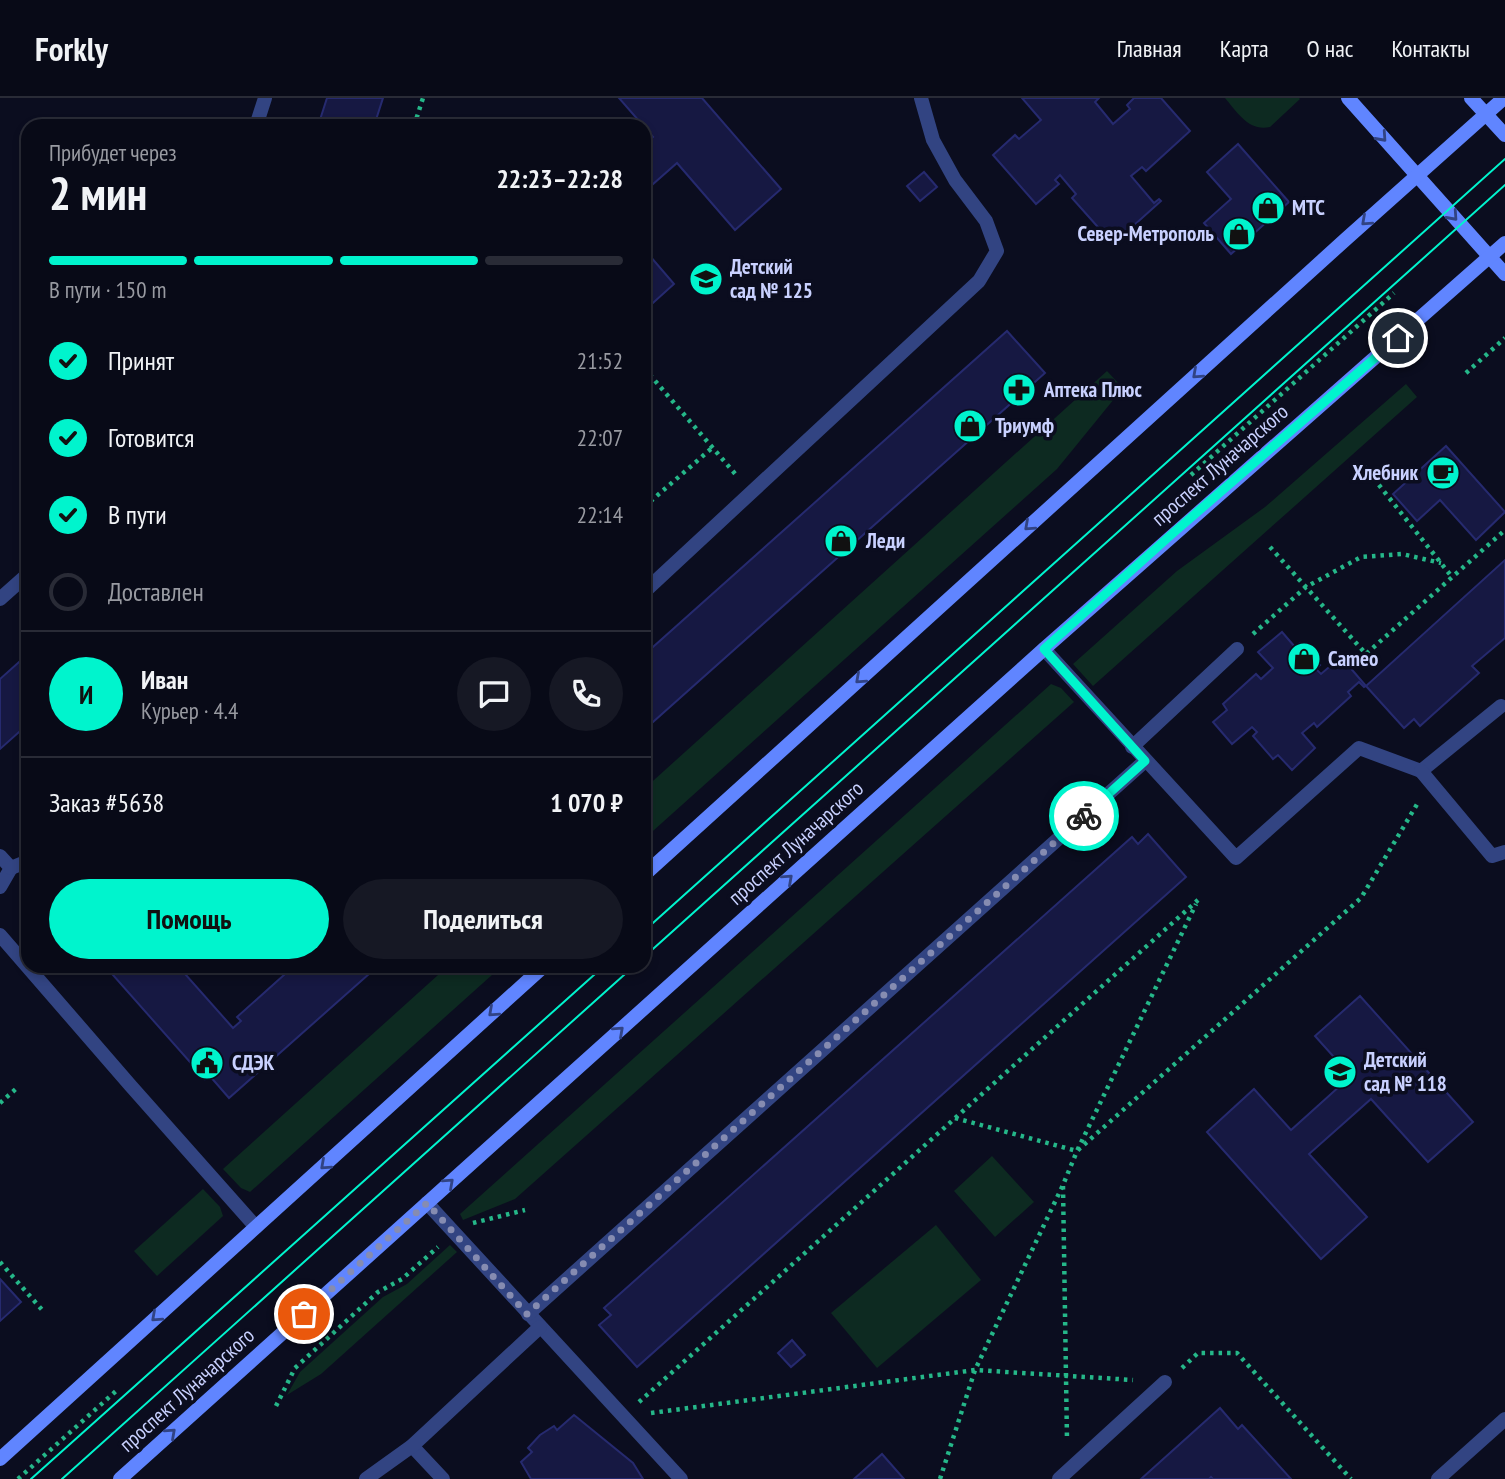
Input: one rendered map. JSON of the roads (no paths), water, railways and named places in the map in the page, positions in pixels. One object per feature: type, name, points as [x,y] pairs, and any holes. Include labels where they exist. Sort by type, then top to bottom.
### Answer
[{"type":"main road","points":[[1348,98],[1505,274]]},
{"type":"main road","points":[[1472,98],[1505,135]]},
{"type":"main road","points":[[651,869],[1504,98]]},
{"type":"main road","name":"проспект Луначарского","points":[[120,1479],[1044,649],[1505,243]]},
{"type":"main road","points":[[0,1459],[536,973]]},
{"type":"lane","points":[[258,119],[265,98]]},
{"type":"lane","points":[[651,586],[979,281],[997,251],[986,221],[955,180],[933,141],[920,98]]},
{"type":"lane","points":[[0,599],[21,580]]},
{"type":"lane","points":[[1044,649],[1236,858],[1359,748],[1425,777],[1492,856],[1505,852]]},
{"type":"lane","points":[[1132,747],[1237,649]]},
{"type":"lane","points":[[1425,777],[1504,706]]},
{"type":"lane","points":[[527,1314],[1145,761]]},
{"type":"lane","points":[[0,856],[11,868]]},
{"type":"lane","points":[[0,887],[11,868],[21,864]]},
{"type":"lane","points":[[0,935],[21,959]]},
{"type":"lane","points":[[33,973],[256,1227]]},
{"type":"lane","points":[[427,1203],[681,1479]]},
{"type":"lane","points":[[366,1479],[412,1446],[540,1327]]},
{"type":"lane","points":[[1063,1475],[1165,1382]]},
{"type":"lane","points":[[1438,1479],[1505,1419]]},
{"type":"lane","points":[[412,1446],[443,1479]]},
{"type":"tram line","points":[[651,925],[1505,159]]},
{"type":"tram line","points":[[651,951],[1505,185]]},
{"type":"tram line","points":[[31,1479],[596,973]]},
{"type":"tram line","points":[[62,1479],[626,973]]},
{"type":"place","name":"МТС","points":[[1268,208]]},
{"type":"place","name":"Север-Метрополь","points":[[1239,234]]},
{"type":"place","name":"Детский сад № 125","points":[[706,279]]},
{"type":"place","name":"Аптека Плюс","points":[[1019,390]]},
{"type":"place","name":"Триумф","points":[[970,426]]},
{"type":"place","name":"Хлебник","points":[[1443,473]]},
{"type":"place","name":"Леди","points":[[841,541]]},
{"type":"place","name":"Cameo","points":[[1304,659]]},
{"type":"place","name":"СДЭК","points":[[207,1063]]},
{"type":"place","name":"Детский сад № 118","points":[[1340,1072]]}]
